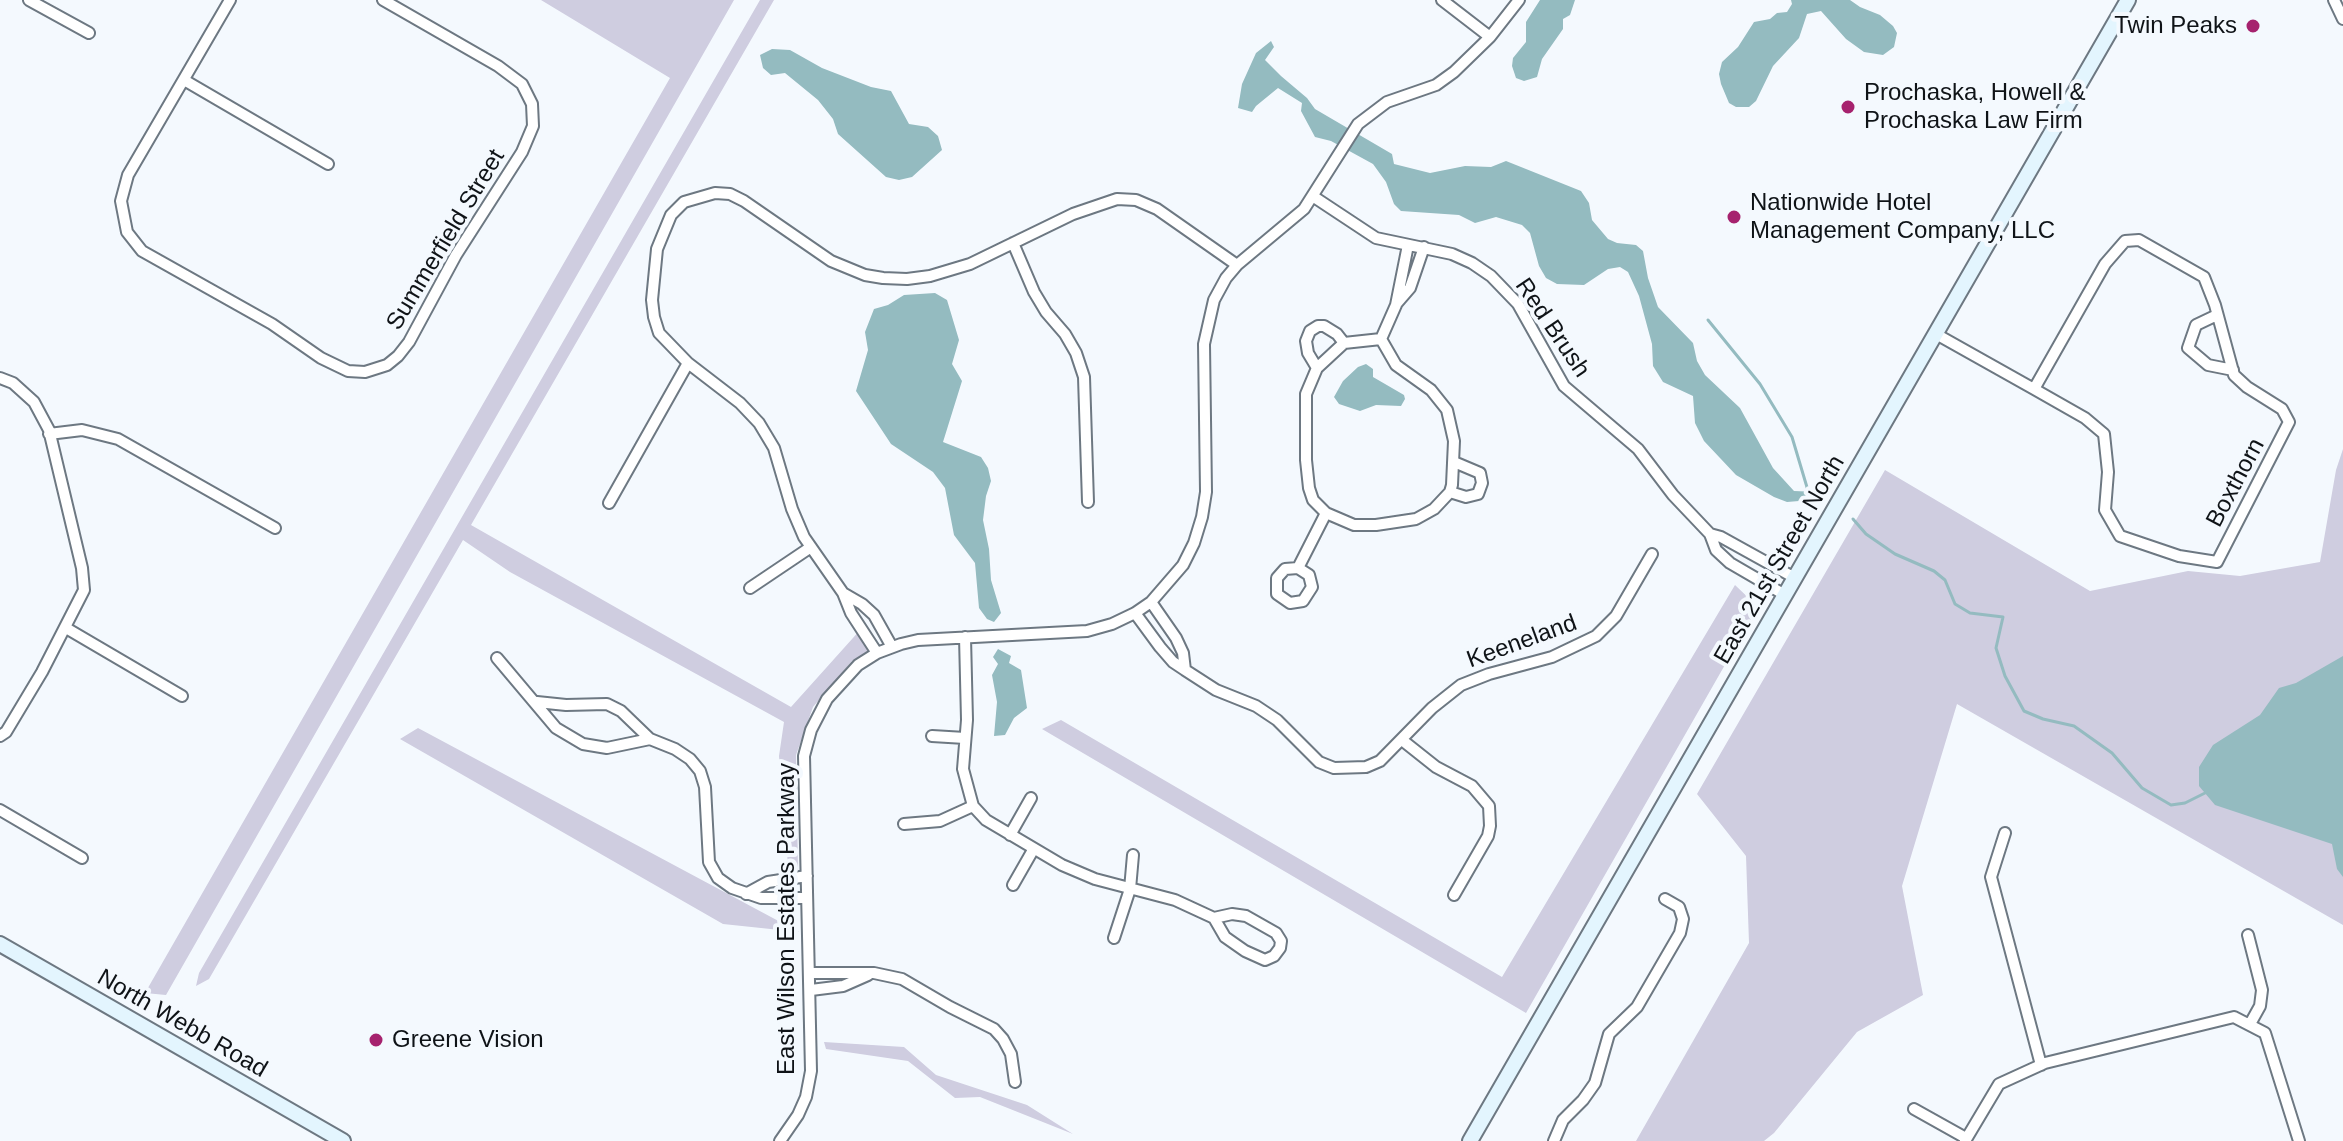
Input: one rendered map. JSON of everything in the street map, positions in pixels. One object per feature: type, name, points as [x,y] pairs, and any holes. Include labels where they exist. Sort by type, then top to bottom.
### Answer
[{"type":"main road","name":"East 21st Street North","points":[[1470,1141],[2128,0]]},
{"type":"main road","name":"North Webb Road","points":[[2,951],[343,1141]]},
{"type":"street","points":[[29,0],[89,33]]},
{"type":"street","points":[[230,0],[184,80],[328,164]]},
{"type":"street","name":"Summerfield Street","points":[[184,80],[128,175],[121,201],[127,232],[142,251],[272,324],[321,358],[348,371],[362,372],[387,365],[409,342],[456,255],[522,152],[533,126],[532,104],[522,84],[498,66],[383,0]]},
{"type":"street","points":[[1442,0],[1490,37]]},
{"type":"street","name":"East Wilson Estates Parkway","points":[[780,1141],[806,1097],[811,1071],[804,756],[811,730],[827,699],[858,665],[892,647],[918,640],[1087,631],[1112,624],[1151,602],[1183,565],[1202,517],[1206,492],[1204,344],[1214,300],[1237,265],[1285,227],[1314,197],[1358,124],[1387,102],[1436,85],[1463,65],[1519,0]]},
{"type":"street","points":[[2334,0],[2343,19]]},
{"type":"street","points":[[877,653],[851,613],[843,593],[811,547],[792,509],[774,448],[759,423],[740,403],[688,363],[659,333],[652,300],[657,249],[671,215],[690,200],[715,193],[730,194],[831,261],[865,275],[907,279],[930,276],[970,264],[1096,205],[1117,199],[1136,200],[1187,228],[1237,265]]},
{"type":"street","name":"Red Brush","points":[[1314,197],[1376,238],[1452,254],[1472,263],[1506,290],[1518,304],[1564,386],[1638,449],[1673,495],[1710,534],[1716,550],[1730,563],[1785,595]]},
{"type":"street","points":[[1936,334],[2034,389],[2105,264],[2122,244],[2139,240],[2204,277],[2217,315],[2233,370],[2208,365],[2188,348],[2196,325],[2217,315]]},
{"type":"street","points":[[1013,243],[1034,292],[1065,334],[1084,377],[1088,502]]},
{"type":"street","points":[[1381,339],[1396,305],[1408,245]]},
{"type":"street","points":[[1396,305],[1410,288],[1424,247]]},
{"type":"street","points":[[1317,368],[1308,353],[1306,341],[1310,331],[1324,326],[1344,343]]},
{"type":"street","points":[[1381,339],[1396,365],[1431,390],[1447,410],[1454,441],[1450,492],[1434,509],[1416,519],[1354,525],[1326,513],[1313,500],[1306,460],[1306,394],[1317,368],[1344,343],[1381,339]]},
{"type":"street","points":[[609,503],[688,363]]},
{"type":"street","name":"Boxthorn","points":[[2034,389],[2085,418],[2104,434],[2108,472],[2105,510],[2120,536],[2179,556],[2217,562],[2289,422],[2282,409],[2247,387],[2234,375],[2233,370]]},
{"type":"street","points":[[0,378],[13,383],[34,402],[49,434],[82,568],[84,590],[66,628],[6,732],[0,736]]},
{"type":"street","points":[[49,434],[82,430],[118,439],[275,528]]},
{"type":"street","points":[[1450,492],[1466,497],[1478,494],[1482,483],[1480,473],[1454,462]]},
{"type":"street","points":[[1298,568],[1326,513]]},
{"type":"street","name":"Red Brush","points":[[1710,534],[1795,578]]},
{"type":"street","points":[[750,588],[811,547]]},
{"type":"street","name":"Keeneland","points":[[1135,613],[1173,662],[1216,690],[1256,706],[1277,720],[1319,762],[1334,768],[1366,767],[1380,761],[1432,708],[1461,685],[1552,657],[1596,636],[1616,616],[1652,554]]},
{"type":"street","points":[[843,593],[874,615],[892,647]]},
{"type":"street","points":[[1151,602],[1176,638],[1183,653],[1185,670]]},
{"type":"street","points":[[66,628],[182,696]]},
{"type":"street","points":[[965,637],[967,720],[963,769],[973,806],[986,820],[1033,850],[1084,874],[1175,900],[1214,918],[1225,937],[1265,960],[1274,956],[1280,948],[1281,941],[1276,933],[1246,916],[1232,914],[1214,918]]},
{"type":"street","points":[[497,658],[556,728],[583,744],[607,748],[650,739]]},
{"type":"street","points":[[537,702],[607,704],[621,711],[650,739],[690,759],[700,771],[705,787],[709,862],[718,878],[732,888],[761,898],[807,898]]},
{"type":"street","points":[[932,736],[965,738]]},
{"type":"street","points":[[1402,740],[1436,767],[1472,786],[1489,806],[1488,836],[1454,895]]},
{"type":"street","points":[[1010,835],[1031,798]]},
{"type":"street","points":[[904,824],[940,821],[973,806]]},
{"type":"street","points":[[0,810],[82,858]]},
{"type":"street","points":[[2005,833],[1991,877],[2041,1065]]},
{"type":"street","points":[[1013,885],[1033,850]]},
{"type":"street","points":[[1114,938],[1130,889],[1133,855]]},
{"type":"street","points":[[746,894],[768,882],[807,876]]},
{"type":"street","points":[[1554,1141],[1563,1120],[1595,1083],[1609,1034],[1637,1007],[1680,933],[1683,919],[1679,907],[1665,899]]},
{"type":"street","points":[[2248,935],[2262,990],[2260,1006],[2250,1024]]},
{"type":"street","points":[[809,973],[874,973],[902,979],[994,1029],[1011,1054],[1015,1082]]},
{"type":"street","points":[[811,990],[843,986],[874,973]]},
{"type":"street","points":[[1914,1109],[1966,1140],[1999,1084],[2041,1065],[2234,1017],[2265,1033],[2299,1141]]},
{"type":"shaded area","points":[[541,0],[734,0],[166,995],[145,993],[670,78]]},
{"type":"shaded area","points":[[760,0],[774,0],[471,525],[791,707],[861,629],[877,653],[852,661],[813,707],[796,755],[798,870],[789,877],[779,756],[784,722],[510,572],[463,540],[209,979],[196,986],[199,973]]},
{"type":"shaded area","points":[[2343,449],[2343,925],[1957,704],[1902,886],[1923,995],[1857,1032],[1774,1133],[1764,1141],[1636,1141],[1749,943],[1746,856],[1697,794],[1885,470],[2090,591],[2188,571],[2240,576],[2320,562],[2336,470]]},
{"type":"shaded area","points":[[1735,585],[1758,607],[1526,1013],[1042,729],[1061,720],[1502,977]]},
{"type":"shaded area","points":[[418,728],[799,932],[723,924],[400,739]]},
{"type":"shaded area","points":[[824,1042],[904,1047],[936,1075],[1027,1105],[1073,1134],[980,1097],[955,1098],[908,1061],[826,1049]]},
{"type":"water","points":[[1540,0],[1575,0],[1570,15],[1563,19],[1563,29],[1542,59],[1537,77],[1524,81],[1516,78],[1513,58],[1526,42],[1526,22]]},
{"type":"water","points":[[1791,0],[1850,0],[1880,15],[1893,26],[1897,33],[1894,47],[1883,55],[1864,52],[1846,39],[1821,11],[1807,14],[1799,38],[1773,66],[1756,101],[1749,107],[1736,107],[1729,103],[1721,84],[1719,74],[1722,62],[1738,47],[1754,22],[1787,12]]},
{"type":"water","points":[[1271,41],[1274,47],[1265,60],[1281,76],[1315,109],[1392,154],[1394,164],[1430,173],[1465,166],[1491,167],[1506,161],[1581,191],[1589,203],[1592,220],[1608,239],[1636,245],[1643,251],[1658,307],[1693,343],[1697,361],[1705,375],[1740,408],[1773,468],[1794,491],[1819,492],[1810,507],[1799,501],[1787,502],[1774,497],[1736,475],[1704,441],[1695,423],[1693,396],[1663,382],[1653,366],[1652,344],[1639,296],[1628,272],[1620,267],[1608,269],[1584,285],[1557,284],[1546,278],[1539,266],[1530,233],[1522,225],[1496,217],[1475,223],[1459,215],[1401,211],[1394,204],[1386,182],[1373,164],[1331,141],[1315,137],[1301,111],[1302,103],[1278,88],[1252,112],[1238,108],[1242,84],[1256,53]]},
{"type":"water","points":[[772,49],[790,50],[822,68],[871,87],[891,91],[909,124],[928,127],[938,136],[942,150],[912,177],[899,180],[886,177],[838,134],[833,119],[818,100],[785,73],[771,75],[763,68],[760,55]]},
{"type":"water","points":[[935,293],[947,300],[959,340],[952,364],[962,381],[943,442],[981,457],[991,481],[983,520],[991,580],[1001,613],[994,622],[987,619],[979,608],[975,563],[954,535],[945,488],[933,472],[891,444],[856,391],[868,350],[865,332],[874,309],[904,295]]},
{"type":"water","points":[[1366,364],[1373,369],[1373,377],[1404,395],[1401,406],[1376,405],[1360,411],[1339,404],[1334,397],[1343,381]]},
{"type":"water","points":[[998,649],[1011,656],[1009,663],[1021,670],[1027,708],[1014,718],[1005,735],[994,736],[997,702],[992,675],[998,664],[993,657]]},
{"type":"water","points":[[2343,656],[2343,877],[2337,869],[2332,844],[2215,805],[2199,786],[2199,767],[2213,745],[2260,715],[2279,688],[2296,683]]},
{"type":"waterway","points":[[1708,320],[1760,384],[1792,437],[1809,494]]},
{"type":"waterway","points":[[1853,519],[1866,534],[1895,554],[1934,571],[1945,580],[1955,604],[1970,613],[2003,617],[1996,648],[2005,676],[2024,711],[2074,726],[2112,753],[2142,788],[2171,805],[2185,803],[2205,793]]},
{"type":"place","name":"Twin Peaks","points":[[2253,26]]},
{"type":"place","name":"Prochaska, Howell & Prochaska Law Firm","points":[[1848,107]]},
{"type":"place","name":"Nationwide Hotel Management Company, LLC","points":[[1734,217]]},
{"type":"place","name":"Greene Vision","points":[[376,1040]]}]
